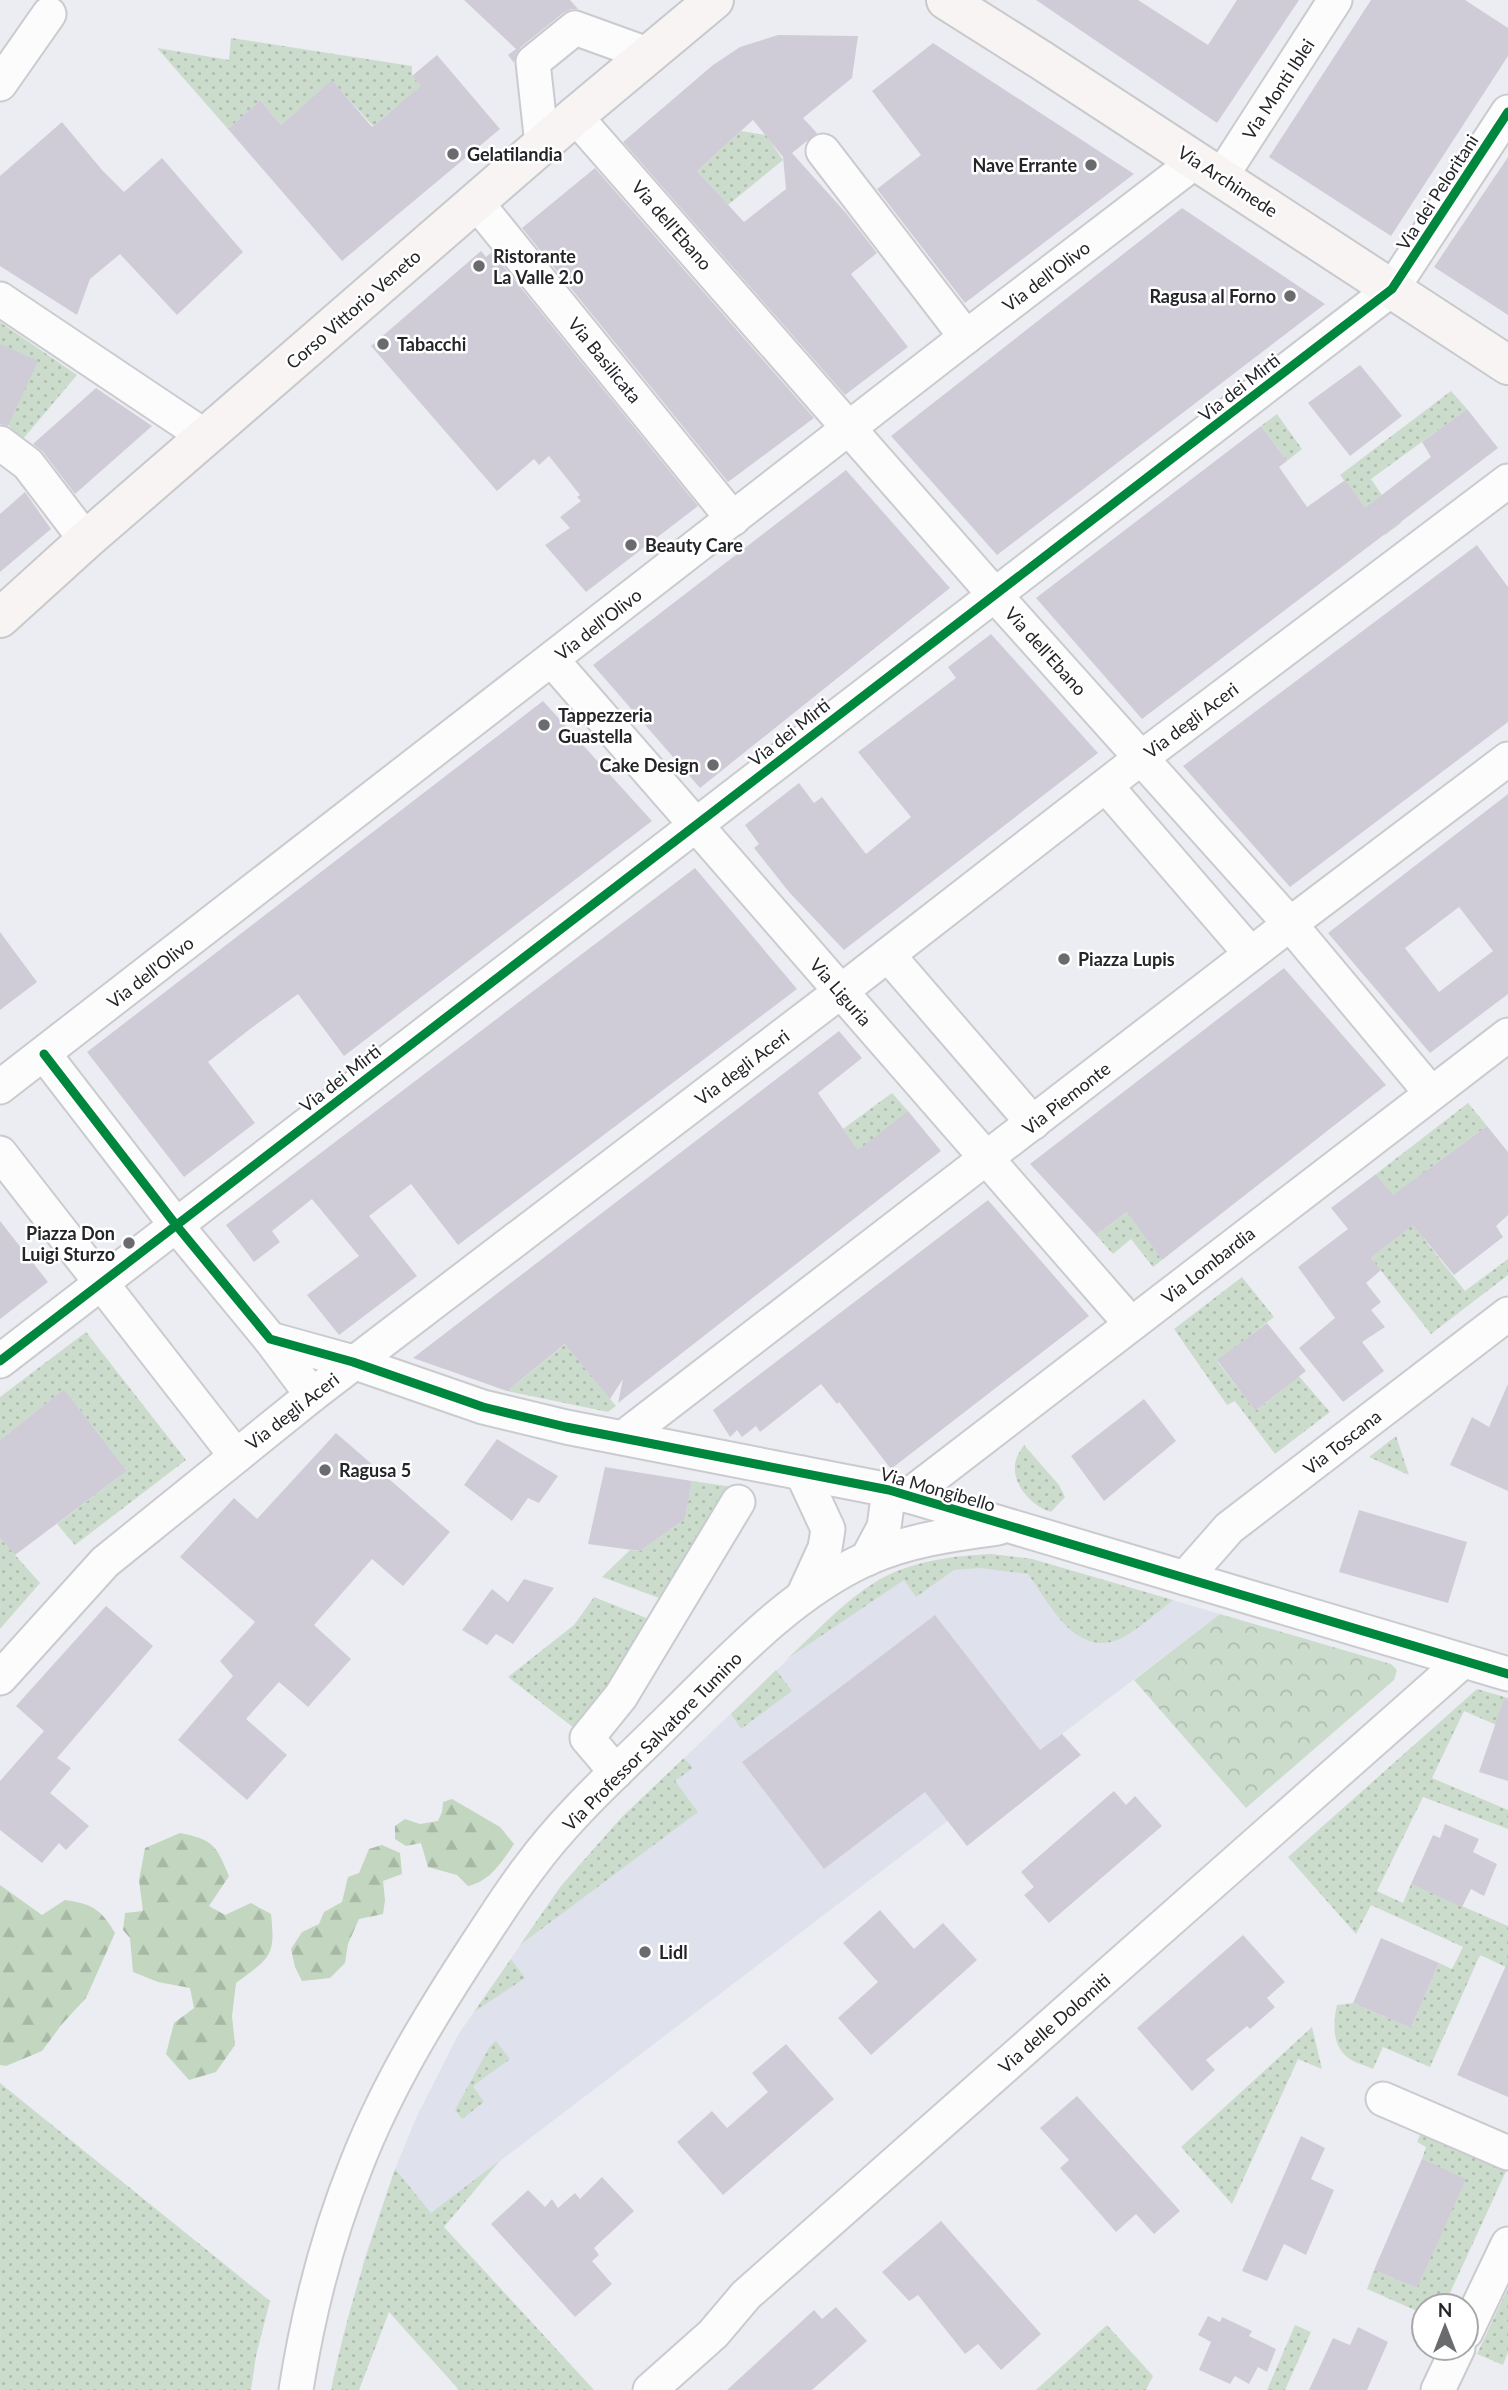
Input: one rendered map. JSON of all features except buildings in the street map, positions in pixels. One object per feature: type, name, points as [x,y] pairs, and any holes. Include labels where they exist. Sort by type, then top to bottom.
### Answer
[{"type":"main road","name":"Corso Vittorio Veneto","points":[[0,618],[86,540],[476,202],[712,1]]},
{"type":"main road","name":"Via Archimede","points":[[948,1],[1508,365]]},
{"type":"street","name":"Via Monti Iblei","points":[[1209,169],[1335,0]]},
{"type":"street","points":[[0,84],[49,14]]},
{"type":"street","points":[[542,145],[533,62],[575,28],[647,54]]},
{"type":"street","name":"Via dei Peloritani","points":[[1392,289],[1508,112]]},
{"type":"street","name":"Via dell'Ebano","points":[[576,116],[994,594],[1290,924],[1431,1093]]},
{"type":"street","points":[[823,151],[966,337]]},
{"type":"street","name":"Via dell'Olivo","points":[[0,1087],[966,337],[1209,169]]},
{"type":"street","name":"Via Basilicata","points":[[476,202],[733,519]]},
{"type":"street","name":"Via dei Mirti","points":[[0,1361],[1392,289]]},
{"type":"street","points":[[0,299],[206,437]]},
{"type":"street","points":[[0,443],[27,464],[86,540]]},
{"type":"street","name":"Via degli Aceri","points":[[0,1678],[105,1562],[236,1455],[1141,758],[1508,481]]},
{"type":"street","name":"Via Liguria","points":[[552,660],[1131,1324]]},
{"type":"street","name":"Via Piemonte","points":[[624,1437],[1508,759]]},
{"type":"street","points":[[1105,786],[1251,954]]},
{"type":"street","points":[[888,955],[1033,1123]]},
{"type":"street","name":"Via Lombardia","points":[[828,1529],[846,1505],[889,1491],[1131,1324],[1508,1035]]},
{"type":"street","points":[[44,1054],[312,1395]]},
{"type":"street","points":[[0,1153],[236,1455]]},
{"type":"street","name":"Via Toscana","points":[[1185,1578],[1229,1528],[1508,1314]]},
{"type":"street","name":"Via Mongibello","points":[[270,1339],[353,1363],[483,1407],[566,1427],[889,1491],[1508,1674]]},
{"type":"street","points":[[802,1473],[828,1529],[825,1548],[803,1596]]},
{"type":"street","points":[[867,1559],[884,1527],[889,1491]]},
{"type":"street","points":[[616,1772],[587,1738],[621,1696],[738,1502]]},
{"type":"street","points":[[803,1596],[867,1559],[899,1546],[953,1534],[1011,1527]]},
{"type":"street","name":"Via Professor Salvatore Tumino","points":[[296,2390],[331,2232],[358,2160],[402,2066],[446,1991],[529,1866],[593,1795],[731,1661],[803,1596]]},
{"type":"street","name":"Via delle Dolomiti","points":[[650,2390],[713,2334],[746,2295],[1463,1661]]},
{"type":"street","points":[[1383,2099],[1508,2153]]},
{"type":"street","points":[[1480,2303],[1508,2244]]},
{"type":"street","points":[[1438,2390],[1451,2362]]},
{"type":"shaded area","name":"Lidl","points":[[991,1554],[1032,1559],[1220,1614],[500,2161],[444,2226],[388,2311],[374,2350],[362,2266],[395,2169],[416,2118],[458,2035],[561,1886],[622,1817],[844,1606],[879,1580],[918,1565],[951,1557]]},
{"type":"green space","points":[[231,38],[412,66],[412,76],[430,96],[397,106],[373,126],[332,81],[281,125],[260,100],[228,129],[157,48],[229,60]]},
{"type":"green space","points":[[741,131],[766,135],[783,160],[728,205],[697,171]]},
{"type":"green space","points":[[0,322],[77,375],[22,440],[8,425]]},
{"type":"green space","points":[[1451,391],[1467,409],[1371,479],[1401,523],[1385,535],[1340,475]]},
{"type":"green space","points":[[1277,414],[1302,449],[1287,461],[1261,426]]},
{"type":"green space","points":[[892,1093],[908,1111],[904,1151],[845,1155],[856,1147],[843,1129]]},
{"type":"green space","points":[[1468,1103],[1487,1126],[1427,1170],[1457,1211],[1424,1239],[1465,1291],[1508,1259],[1508,1275],[1431,1334],[1371,1258],[1409,1228],[1406,1212],[1376,1174]]},
{"type":"green space","points":[[1138,1204],[1150,1243],[1162,1260],[1153,1267],[1131,1239],[1113,1254],[1096,1235]]},
{"type":"green space","points":[[1242,1277],[1274,1317],[1217,1361],[1255,1411],[1282,1390],[1291,1367],[1330,1412],[1275,1454],[1235,1401],[1227,1405],[1174,1329]]},
{"type":"green space","points":[[86,1332],[186,1460],[75,1545],[57,1524],[127,1471],[64,1389],[0,1440],[0,1397]]},
{"type":"green space","points":[[567,1343],[616,1406],[608,1412],[507,1391]]},
{"type":"green space","points":[[1396,1436],[1409,1475],[1369,1457]]},
{"type":"green space","points":[[1024,1445],[1059,1485],[1065,1497],[1051,1512],[1031,1501],[1017,1481],[1015,1463]]},
{"type":"green space","points":[[692,1481],[733,1487],[662,1599],[602,1577],[630,1550],[640,1551],[685,1519]]},
{"type":"green space","points":[[0,1538],[40,1583],[0,1629]]},
{"type":"green space","points":[[991,1554],[1032,1559],[1173,1600],[1120,1639],[1104,1643],[1077,1635],[1065,1625],[1028,1574],[980,1568],[954,1570],[916,1597],[904,1580],[787,1659],[853,1598],[890,1574],[932,1561]]},
{"type":"green space","points":[[594,1597],[649,1619],[578,1731],[508,1677],[574,1625]]},
{"type":"green space","points":[[1220,1614],[1391,1664],[1397,1670],[1394,1680],[1246,1808],[1134,1680]]},
{"type":"green space","points":[[776,1670],[792,1691],[741,1729],[731,1714]]},
{"type":"green space","points":[[1477,1689],[1508,1698],[1508,1730],[1464,1711],[1432,1778],[1508,1810],[1508,1829],[1423,1797],[1377,1891],[1403,1903],[1411,1884],[1508,1926],[1508,1968],[1480,1955],[1430,2067],[1383,2047],[1373,2069],[1350,2059],[1342,2052],[1336,2040],[1334,2026],[1337,2005],[1353,2003],[1411,2028],[1439,1963],[1452,1969],[1463,1947],[1371,1905],[1356,1934],[1288,1857]]},
{"type":"green space","points":[[684,1758],[693,1768],[675,1781],[698,1812],[520,1945],[561,1886],[622,1817]]},
{"type":"green space","points":[[452,1799],[500,1827],[514,1844],[489,1876],[468,1886],[457,1875],[428,1867],[421,1843],[406,1846],[395,1839],[395,1826],[405,1819],[420,1824],[438,1821],[443,1802]]},
{"type":"green space","points":[[180,1833],[200,1838],[212,1845],[221,1857],[229,1876],[209,1906],[225,1915],[251,1903],[271,1914],[272,1929],[268,1956],[236,1983],[232,2016],[235,2045],[216,2072],[189,2080],[166,2054],[174,2023],[194,2008],[190,1988],[158,1982],[133,1972],[130,1938],[123,1930],[125,1913],[143,1911],[139,1880],[145,1848]]},
{"type":"green space","points":[[382,1845],[400,1853],[402,1874],[383,1881],[383,1914],[359,1919],[348,1944],[345,1963],[330,1978],[302,1981],[291,1949],[302,1932],[319,1924],[324,1912],[342,1902],[348,1877],[359,1873],[369,1849]]},
{"type":"green space","points":[[0,1885],[42,1915],[65,1900],[82,1903],[100,1913],[115,1933],[86,1998],[42,2051],[6,2066],[0,2065]]},
{"type":"green space","points":[[511,1959],[525,1978],[474,2012]]},
{"type":"green space","points":[[1312,2027],[1322,2069],[1298,2059],[1232,2204],[1181,2147]]},
{"type":"green space","points":[[496,2041],[510,2059],[473,2086],[484,2102],[462,2119],[455,2110],[490,2046]]},
{"type":"green space","points":[[0,2083],[270,2301],[256,2356],[251,2390],[0,2390]]},
{"type":"green space","points":[[1422,2130],[1508,2167],[1450,2292],[1410,2292],[1410,2308],[1367,2289],[1374,2270],[1417,2288],[1422,2159],[1426,2147],[1417,2142]]},
{"type":"green space","points":[[499,2161],[444,2227],[594,2390],[459,2390],[389,2312],[359,2390],[331,2390],[351,2306],[395,2169],[431,2213]]},
{"type":"green space","points":[[1508,2288],[1508,2352],[1503,2365],[1480,2355],[1480,2348]]},
{"type":"green space","points":[[1107,2325],[1153,2376],[1146,2390],[1036,2390]]},
{"type":"green space","points":[[1295,2325],[1311,2332],[1285,2390],[1267,2390]]},
{"type":"cycle path","points":[[0,1361],[1392,289],[1508,112]]},
{"type":"cycle path","points":[[44,1054],[176,1225],[270,1339],[353,1362],[483,1407],[566,1427],[889,1490],[1508,1674]]},
{"type":"place","name":"Gelatilandia","points":[[453,154]]},
{"type":"place","name":"Nave Errante","points":[[1091,165]]},
{"type":"place","name":"Ristorante La Valle 2.0","points":[[479,266]]},
{"type":"place","name":"Ragusa al Forno","points":[[1290,296]]},
{"type":"place","name":"Tabacchi","points":[[383,344]]},
{"type":"place","name":"Beauty Care","points":[[631,545]]},
{"type":"place","name":"Tappezzeria Guastella","points":[[544,725]]},
{"type":"place","name":"Cake Design","points":[[713,765]]},
{"type":"place","name":"Piazza Lupis","points":[[1064,959]]},
{"type":"place","name":"Piazza Don Luigi Sturzo","points":[[129,1243]]},
{"type":"place","name":"Ragusa 5","points":[[325,1470]]},
{"type":"place","name":"Lidl","points":[[645,1952]]}]
